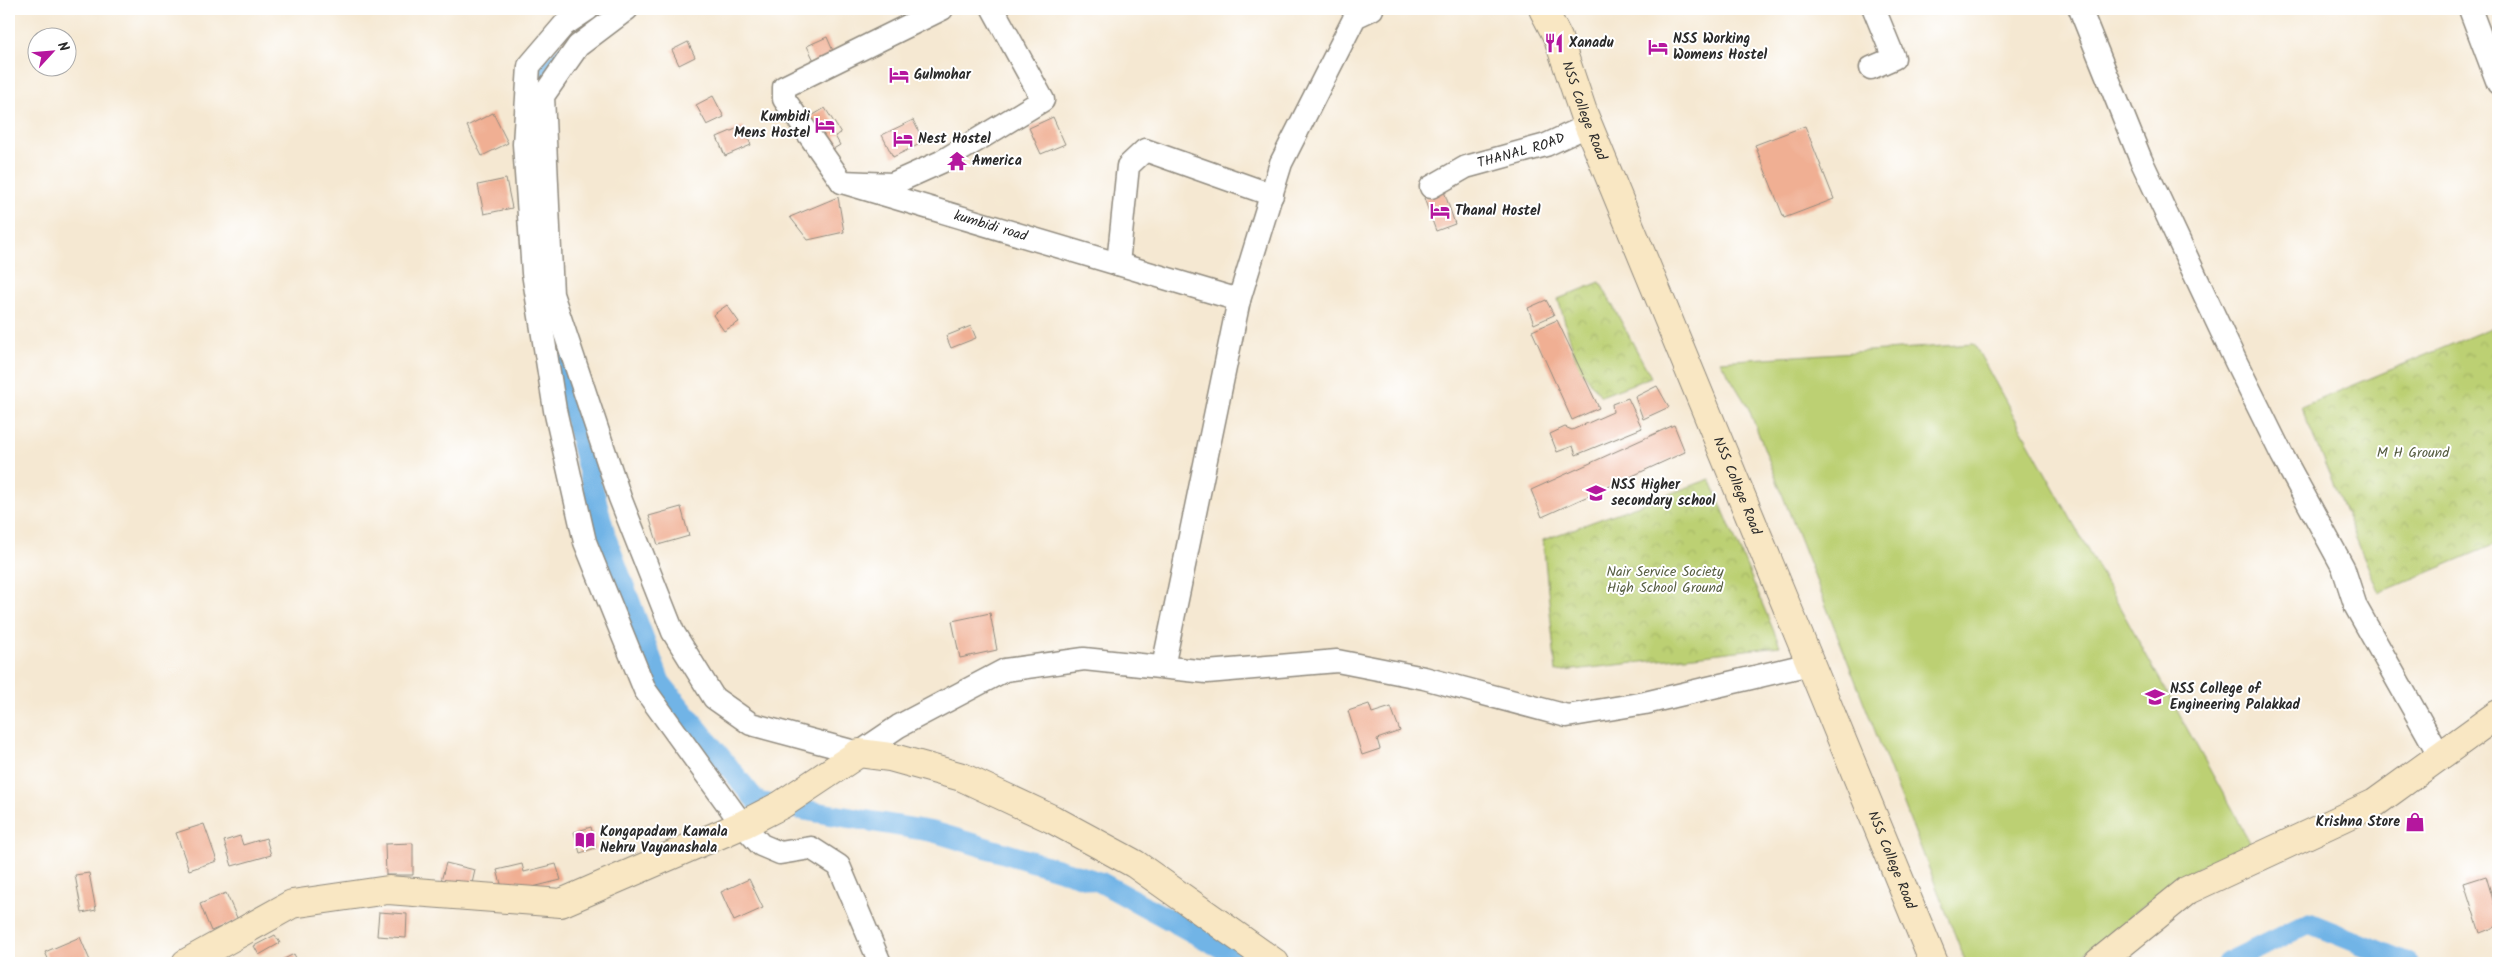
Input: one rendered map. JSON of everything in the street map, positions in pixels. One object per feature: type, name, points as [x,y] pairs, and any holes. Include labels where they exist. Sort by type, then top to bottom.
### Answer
[{"type":"street","points":[[588,9],[564,25],[529,66],[524,144],[533,273],[555,410],[585,542],[645,690],[743,824],[761,844],[780,853],[812,848],[839,866],[880,963]]},
{"type":"street","points":[[627,9],[578,46],[543,96],[552,294],[620,498],[672,632],[714,698],[751,724],[859,753],[890,757],[962,777],[1052,819],[1135,864],[1275,963]]},
{"type":"street","points":[[942,9],[784,87],[784,99],[842,182],[892,184],[941,162],[1043,100],[993,9]]},
{"type":"street","points":[[1164,667],[1239,300],[1281,163],[1355,17],[1372,9]]},
{"type":"street","name":"NSS College Road","points":[[1543,9],[1558,38],[1579,100],[1934,963]]},
{"type":"street","points":[[1871,68],[1894,58],[1874,9]]},
{"type":"street","points":[[2080,9],[2141,160],[2236,362],[2282,455],[2343,567],[2356,607],[2440,756]]},
{"type":"street","points":[[2470,9],[2498,83]]},
{"type":"street","name":"THANAL ROAD","points":[[1430,187],[1466,168],[1546,145],[1585,127],[1579,100]]},
{"type":"street","points":[[1118,264],[1128,166],[1145,150],[1272,195]]},
{"type":"street","name":"kumbidi road","points":[[842,182],[1239,300]]},
{"type":"street","points":[[186,963],[292,904],[388,890],[561,903],[743,824],[781,805],[898,726],[1005,670],[1084,659],[1207,672],[1337,661],[1424,678],[1567,716],[1645,703],[1810,664]]},
{"type":"street","points":[[2098,963],[2188,890],[2375,803],[2498,714]]},
{"type":"green space","points":[[1600,282],[1651,377],[1601,396],[1578,366],[1558,299]]},
{"type":"green space","name":"M H Ground","points":[[2498,325],[2498,543],[2379,593],[2301,407]]},
{"type":"green space","points":[[1974,344],[2251,844],[2180,876],[2073,963],[1966,963],[1748,407],[1720,361]]},
{"type":"green space","name":"Nair Service Society High School Ground","points":[[1710,479],[1780,646],[1556,672],[1543,540]]},
{"type":"building","points":[[827,37],[837,60],[818,69],[807,46]]},
{"type":"building","points":[[688,42],[695,57],[679,65],[672,50]]},
{"type":"building","points":[[713,96],[724,117],[707,125],[696,105]]},
{"type":"building","name":"Kumbidi Mens Hostel","points":[[825,108],[841,133],[835,136],[840,145],[830,151],[810,117]]},
{"type":"building","points":[[493,113],[508,143],[482,156],[467,126]]},
{"type":"building","points":[[1053,117],[1065,144],[1041,154],[1029,128]]},
{"type":"building","name":"Nest Hostel","points":[[913,120],[924,142],[893,157],[882,135]]},
{"type":"building","points":[[743,126],[751,145],[725,156],[717,137]]},
{"type":"building","points":[[1805,126],[1834,199],[1784,218],[1755,145]]},
{"type":"building","points":[[506,179],[512,208],[484,214],[478,185]]},
{"type":"building","name":"Thanal Hostel","points":[[1444,191],[1455,224],[1436,231],[1424,198]]},
{"type":"building","points":[[838,197],[844,232],[808,240],[790,217]]},
{"type":"building","points":[[1546,300],[1554,315],[1534,324],[1528,308]]},
{"type":"building","points":[[727,305],[739,322],[724,331],[713,315]]},
{"type":"building","points":[[1557,320],[1599,408],[1572,420],[1532,331]]},
{"type":"building","points":[[971,326],[976,338],[951,348],[946,336]]},
{"type":"building","points":[[1657,386],[1669,407],[1643,419],[1635,397]]},
{"type":"building","points":[[1628,398],[1642,428],[1576,455],[1573,446],[1557,452],[1550,434],[1565,427],[1572,430],[1613,412],[1612,404]]},
{"type":"building","points":[[1674,425],[1685,452],[1542,517],[1531,490]]},
{"type":"building","points":[[681,507],[689,536],[658,545],[649,516]]},
{"type":"building","points":[[990,613],[997,650],[960,658],[952,621]]},
{"type":"building","points":[[1369,704],[1372,713],[1391,707],[1400,731],[1377,739],[1380,749],[1362,755],[1348,711]]},
{"type":"building","points":[[204,824],[217,861],[189,870],[176,833]]},
{"type":"building","name":"Kongapadam Kamala Nehru Vayanashala","points":[[591,827],[596,848],[580,853],[574,832]]},
{"type":"building","points":[[240,836],[243,845],[266,838],[271,855],[232,866],[224,841]]},
{"type":"building","points":[[413,843],[413,875],[386,875],[385,844]]},
{"type":"building","points":[[446,863],[475,870],[471,888],[441,881]]},
{"type":"building","points":[[522,864],[524,872],[556,864],[561,880],[504,894],[497,870]]},
{"type":"building","points":[[89,873],[96,910],[82,913],[75,875]]},
{"type":"building","points":[[2486,876],[2498,917],[2498,926],[2480,933],[2464,883]]},
{"type":"building","points":[[749,879],[763,908],[734,921],[721,892]]},
{"type":"building","points":[[226,893],[238,920],[211,931],[200,904]]},
{"type":"building","points":[[379,912],[407,914],[406,938],[377,936]]},
{"type":"building","points":[[275,935],[280,943],[259,955],[254,946]]},
{"type":"building","points":[[80,937],[91,963],[50,963],[45,952]]},
{"type":"building","points":[[294,954],[298,962],[276,963]]},
{"type":"waterway","points":[[535,107],[538,81],[565,55]]},
{"type":"waterway","points":[[550,316],[606,538],[660,682],[757,802],[934,832],[1100,882],[1249,963]]},
{"type":"waterway","points":[[2227,963],[2309,923],[2408,963]]},
{"type":"place","name":"Xanadu","points":[[1554,43]]},
{"type":"place","name":"NSS Working Womens Hostel","points":[[1658,47]]},
{"type":"place","name":"Gulmohar","points":[[899,75]]},
{"type":"place","name":"Kumbidi Mens Hostel","points":[[825,125]]},
{"type":"place","name":"Nest Hostel","points":[[903,139]]},
{"type":"place","name":"America","points":[[957,161]]},
{"type":"place","name":"Thanal Hostel","points":[[1440,211]]},
{"type":"place","name":"NSS Higher secondary school","points":[[1596,493]]},
{"type":"place","name":"NSS College of Engineering Palakkad","points":[[2155,697]]},
{"type":"place","name":"Krishna Store","points":[[2415,822]]},
{"type":"place","name":"Kongapadam Kamala Nehru Vayanashala","points":[[585,840]]}]
